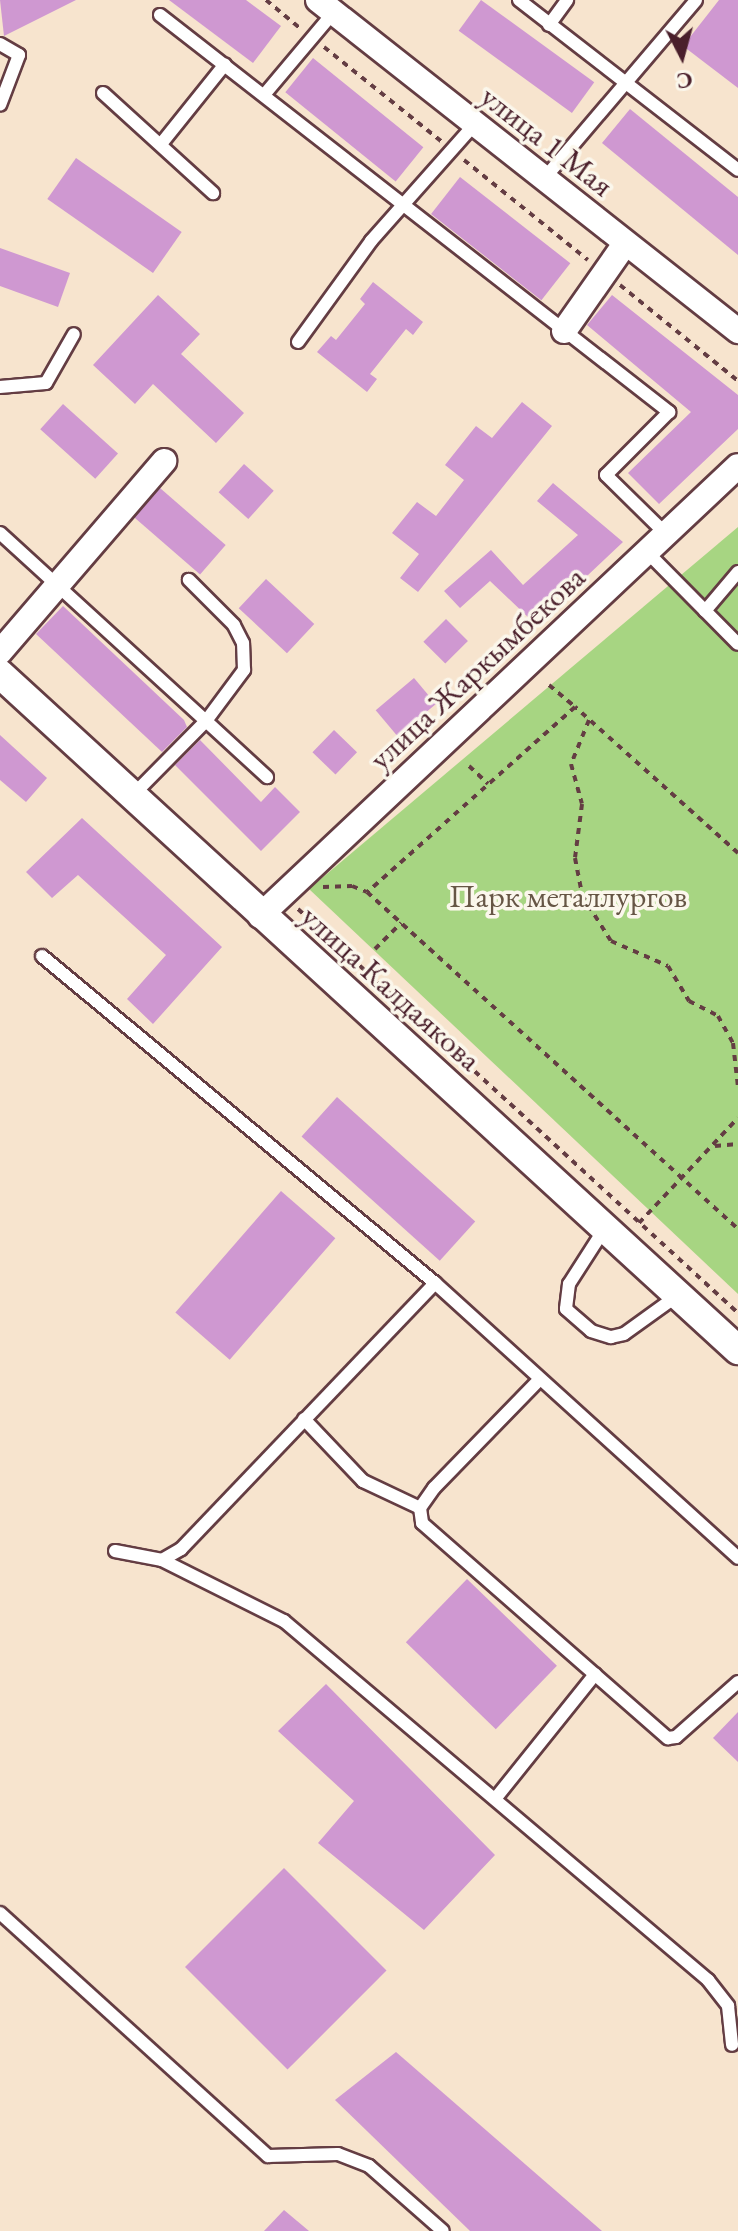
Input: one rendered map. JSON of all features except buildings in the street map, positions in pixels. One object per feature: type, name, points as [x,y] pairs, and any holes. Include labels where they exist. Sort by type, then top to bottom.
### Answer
[{"type":"street","name":"улица 1 Мая","points":[[326,6],[738,331]]},
{"type":"street","points":[[564,331],[625,244]]},
{"type":"street","points":[[0,652],[164,461]]},
{"type":"street","name":"улица Жаркымбекова","points":[[260,916],[738,466]]},
{"type":"street","name":"улица Калдаякова","points":[[0,674],[260,916],[738,1350]]},
{"type":"lane","points":[[519,0],[626,87],[738,170]]},
{"type":"lane","points":[[549,25],[567,0]]},
{"type":"lane","points":[[543,180],[626,87],[696,0]]},
{"type":"lane","points":[[264,95],[313,38],[326,6]]},
{"type":"lane","points":[[160,15],[404,202],[669,412],[606,475],[666,534]]},
{"type":"lane","points":[[0,44],[19,55],[0,105]]},
{"type":"lane","points":[[161,144],[225,64]]},
{"type":"lane","points":[[103,93],[213,193]]},
{"type":"lane","points":[[298,342],[404,202],[474,125]]},
{"type":"lane","points":[[0,387],[46,383],[74,334]]},
{"type":"lane","points":[[0,533],[267,777]]},
{"type":"lane","points":[[647,552],[738,644]]},
{"type":"lane","points":[[705,611],[738,572]]},
{"type":"lane","points":[[132,796],[206,721],[244,670],[243,643],[234,625],[189,580]]},
{"type":"lane","points":[[42,956],[435,1283],[738,1558]]},
{"type":"lane","points":[[605,1228],[569,1284],[566,1309],[591,1331],[611,1337],[624,1334],[678,1295]]},
{"type":"lane","points":[[162,1560],[181,1549],[435,1283]]},
{"type":"lane","points":[[420,1508],[540,1379]]},
{"type":"lane","points":[[304,1419],[363,1481],[420,1508]]},
{"type":"lane","points":[[420,1508],[422,1523],[672,1739],[738,1682]]},
{"type":"lane","points":[[115,1551],[162,1560],[284,1621],[708,1980],[728,2006],[732,2045]]},
{"type":"lane","points":[[495,1799],[595,1674]]},
{"type":"lane","points":[[0,1913],[268,2156],[338,2154],[369,2166],[443,2231]]},
{"type":"path","points":[[266,0],[738,381]]},
{"type":"path","points":[[549,685],[738,853]]},
{"type":"path","points":[[367,892],[575,707]]},
{"type":"path","points":[[589,719],[571,764],[582,804],[575,837],[582,895],[611,941],[668,966],[689,1001],[718,1016],[733,1043],[738,1087]]},
{"type":"path","points":[[469,766],[488,784]]},
{"type":"path","points":[[309,889],[352,886],[367,892],[738,1229]]},
{"type":"path","points":[[301,896],[292,904],[738,1313]]},
{"type":"path","points":[[375,949],[401,923]]},
{"type":"path","points":[[639,1223],[738,1118]]},
{"type":"path","points":[[712,1146],[738,1144]]},
{"type":"green space","name":"Парк металлургов","points":[[738,527],[738,1294],[309,889]]}]
